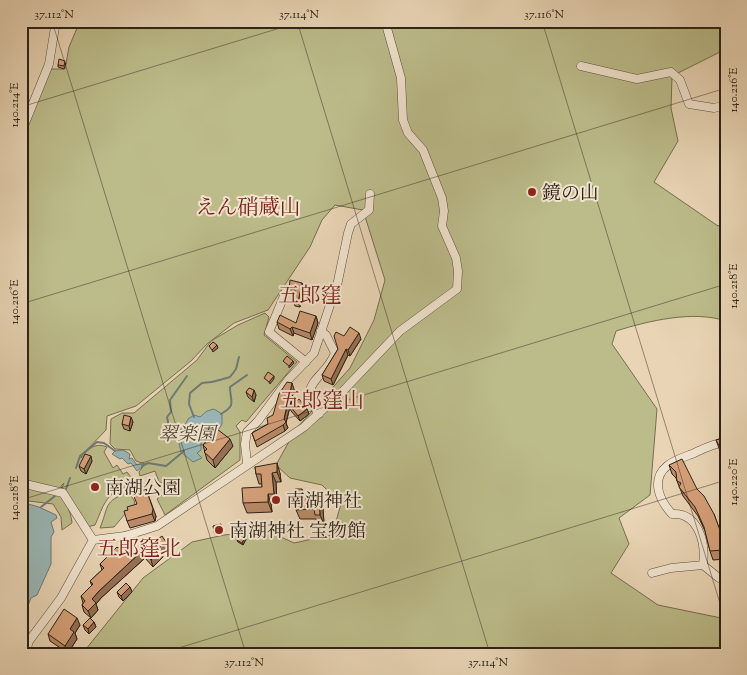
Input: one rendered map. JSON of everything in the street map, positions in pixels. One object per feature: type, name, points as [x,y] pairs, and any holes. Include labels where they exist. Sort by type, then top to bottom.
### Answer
[{"type":"street","points":[[21,133],[49,64],[56,21]]},
{"type":"street","points":[[93,540],[124,536],[157,526],[201,498],[247,463],[304,427],[400,331],[457,289],[456,258],[442,226],[444,211],[442,198],[423,150],[408,133],[403,120],[401,78],[385,21]]},
{"type":"street","points":[[581,66],[637,79],[671,72],[680,80],[689,104],[714,108],[726,105]]},
{"type":"street","points":[[247,463],[244,444],[246,432],[258,420],[289,379],[314,353],[340,273],[348,232],[351,224],[369,210],[370,194]]},
{"type":"street","points":[[286,291],[269,332],[306,362]]},
{"type":"street","points":[[319,414],[312,405],[309,396],[310,388],[332,362],[335,353],[321,331]]},
{"type":"street","points":[[726,442],[708,446],[667,466],[658,481],[658,490],[665,506],[672,514],[682,513],[695,521],[700,535],[704,564],[719,578],[726,578]]},
{"type":"street","points":[[21,483],[63,493],[93,540]]},
{"type":"street","points":[[24,654],[29,641],[61,598],[93,540]]},
{"type":"street","points":[[652,573],[671,568],[704,564]]},
{"type":"green space","points":[[80,21],[726,21],[726,49],[672,76],[671,108],[678,141],[654,182],[718,226],[726,219],[726,321],[699,317],[671,318],[616,331],[612,344],[657,409],[650,495],[619,518],[629,544],[611,573],[658,605],[726,619],[726,654],[82,654],[143,578],[192,542],[224,535],[268,531],[294,543],[332,535],[341,504],[322,485],[290,478],[276,465],[296,429],[350,368],[374,320],[385,280],[363,210],[335,205],[322,220],[310,247],[268,310],[234,323],[136,406],[107,416],[106,430],[81,458],[92,447],[99,445],[107,447],[104,452],[113,468],[117,465],[123,474],[127,472],[136,483],[111,495],[104,504],[95,525],[87,527],[69,496],[62,488],[64,483],[61,486],[62,491],[72,523],[62,530],[61,517],[53,504],[21,500],[21,114],[51,69],[65,69],[69,47]]},
{"type":"green space","name":"翠楽園","points":[[265,313],[269,317],[264,335],[297,362],[246,422],[242,420],[236,426],[240,432],[240,460],[165,515],[157,499],[168,490],[166,483],[159,482],[155,471],[140,476],[139,472],[145,464],[136,461],[130,450],[115,449],[110,444],[111,419],[122,413],[134,413],[197,360],[211,341],[238,325]]},
{"type":"green space","points":[[128,492],[134,500],[136,509],[125,514],[114,527],[100,528],[111,502]]},
{"type":"water","points":[[214,409],[222,414],[222,424],[219,429],[201,434],[201,450],[197,453],[202,458],[193,462],[181,452],[177,434],[174,430],[183,429],[188,419],[194,415],[200,417],[207,411]]},
{"type":"water","points":[[123,450],[130,454],[129,459],[132,458],[137,465],[143,464],[142,467],[137,471],[131,463],[128,464],[122,458],[120,459],[112,454],[115,451]]},
{"type":"water","points":[[21,502],[39,507],[56,515],[57,518],[51,522],[54,532],[51,537],[51,564],[37,595],[31,598],[21,623]]},
{"type":"building","points":[[59,59],[65,61],[64,66],[58,65]]},
{"type":"building","points":[[290,280],[302,283],[298,302],[293,301],[295,290],[289,289]]},
{"type":"building","points":[[300,311],[316,316],[310,333],[292,327],[290,329],[277,322],[280,315],[296,323]]},
{"type":"building","points":[[350,327],[359,333],[348,350],[346,349],[331,379],[322,375],[338,349],[334,336],[336,332],[344,336]]},
{"type":"building","points":[[213,342],[217,345],[212,350],[209,346]]},
{"type":"building","points":[[287,356],[293,361],[289,366],[283,361]]},
{"type":"building","points":[[268,372],[274,376],[269,382],[264,378]]},
{"type":"building","points":[[287,382],[292,383],[284,419],[286,422],[255,441],[252,433],[268,424],[267,418],[273,415],[279,394]]},
{"type":"building","points":[[249,388],[254,390],[252,397],[246,392]]},
{"type":"building","points":[[299,399],[307,409],[298,416],[290,406]]},
{"type":"building","points":[[124,415],[131,417],[129,426],[122,424]]},
{"type":"building","points":[[213,426],[230,439],[213,460],[204,452],[207,449],[203,445],[207,441],[202,437]]},
{"type":"building","points":[[726,437],[726,466],[723,465],[724,458],[720,457],[720,447],[716,440]]},
{"type":"building","points":[[85,454],[91,456],[84,469],[79,466]]},
{"type":"building","points":[[682,459],[697,489],[704,496],[714,514],[721,533],[723,550],[710,551],[704,527],[695,507],[679,487],[681,483],[677,481],[676,472],[669,465]]},
{"type":"building","points":[[277,463],[277,472],[272,473],[274,494],[268,494],[268,502],[243,503],[242,488],[262,487],[261,474],[256,474],[255,467]]},
{"type":"building","points":[[146,489],[153,509],[152,514],[127,521],[124,511],[128,510],[127,507],[137,504],[133,494]]},
{"type":"building","points":[[295,489],[302,489],[302,497],[306,497],[306,499],[319,498],[320,515],[315,515],[314,509],[296,510]]},
{"type":"building","points":[[221,524],[222,531],[214,532],[213,526]]},
{"type":"building","points":[[240,534],[245,537],[242,543],[237,540]]},
{"type":"building","points":[[162,536],[166,542],[158,548],[160,550],[151,560],[142,551],[99,591],[92,599],[96,603],[88,611],[82,605],[85,601],[81,596],[93,584],[90,581],[104,568],[100,564],[117,547],[125,543],[132,551],[143,543],[146,548]]},
{"type":"building","points":[[126,583],[130,587],[121,596],[117,592]]},
{"type":"building","points":[[64,609],[77,618],[70,629],[74,632],[65,646],[48,634]]},
{"type":"building","points":[[90,618],[94,622],[88,629],[83,625]]},
{"type":"waterway","points":[[194,417],[189,404],[190,393],[202,383],[230,377],[236,369],[239,357]]},
{"type":"waterway","points":[[221,414],[232,403],[230,387],[247,375]]},
{"type":"waterway","points":[[176,431],[169,427],[167,417],[171,412],[170,400],[187,376]]},
{"type":"waterway","points":[[76,468],[80,456],[97,442],[104,443],[115,451]]},
{"type":"waterway","points":[[142,466],[148,463],[166,466],[184,451]]},
{"type":"waterway","points":[[66,489],[70,478]]},
{"type":"waterway","points":[[41,507],[55,496]]},
{"type":"place","name":"鏡の山","points":[[532,192]]},
{"type":"place","name":"南湖公園","points":[[95,487]]},
{"type":"place","name":"南湖神社","points":[[276,500]]},
{"type":"place","name":"南湖神社 宝物館","points":[[219,530]]},
{"type":"district","name":"えん硝蔵山","points":[[248,207]]},
{"type":"district","name":"五郎窪","points":[[310,295]]},
{"type":"district","name":"五郎窪山","points":[[322,400]]},
{"type":"district","name":"五郎窪北","points":[[139,548]]}]
